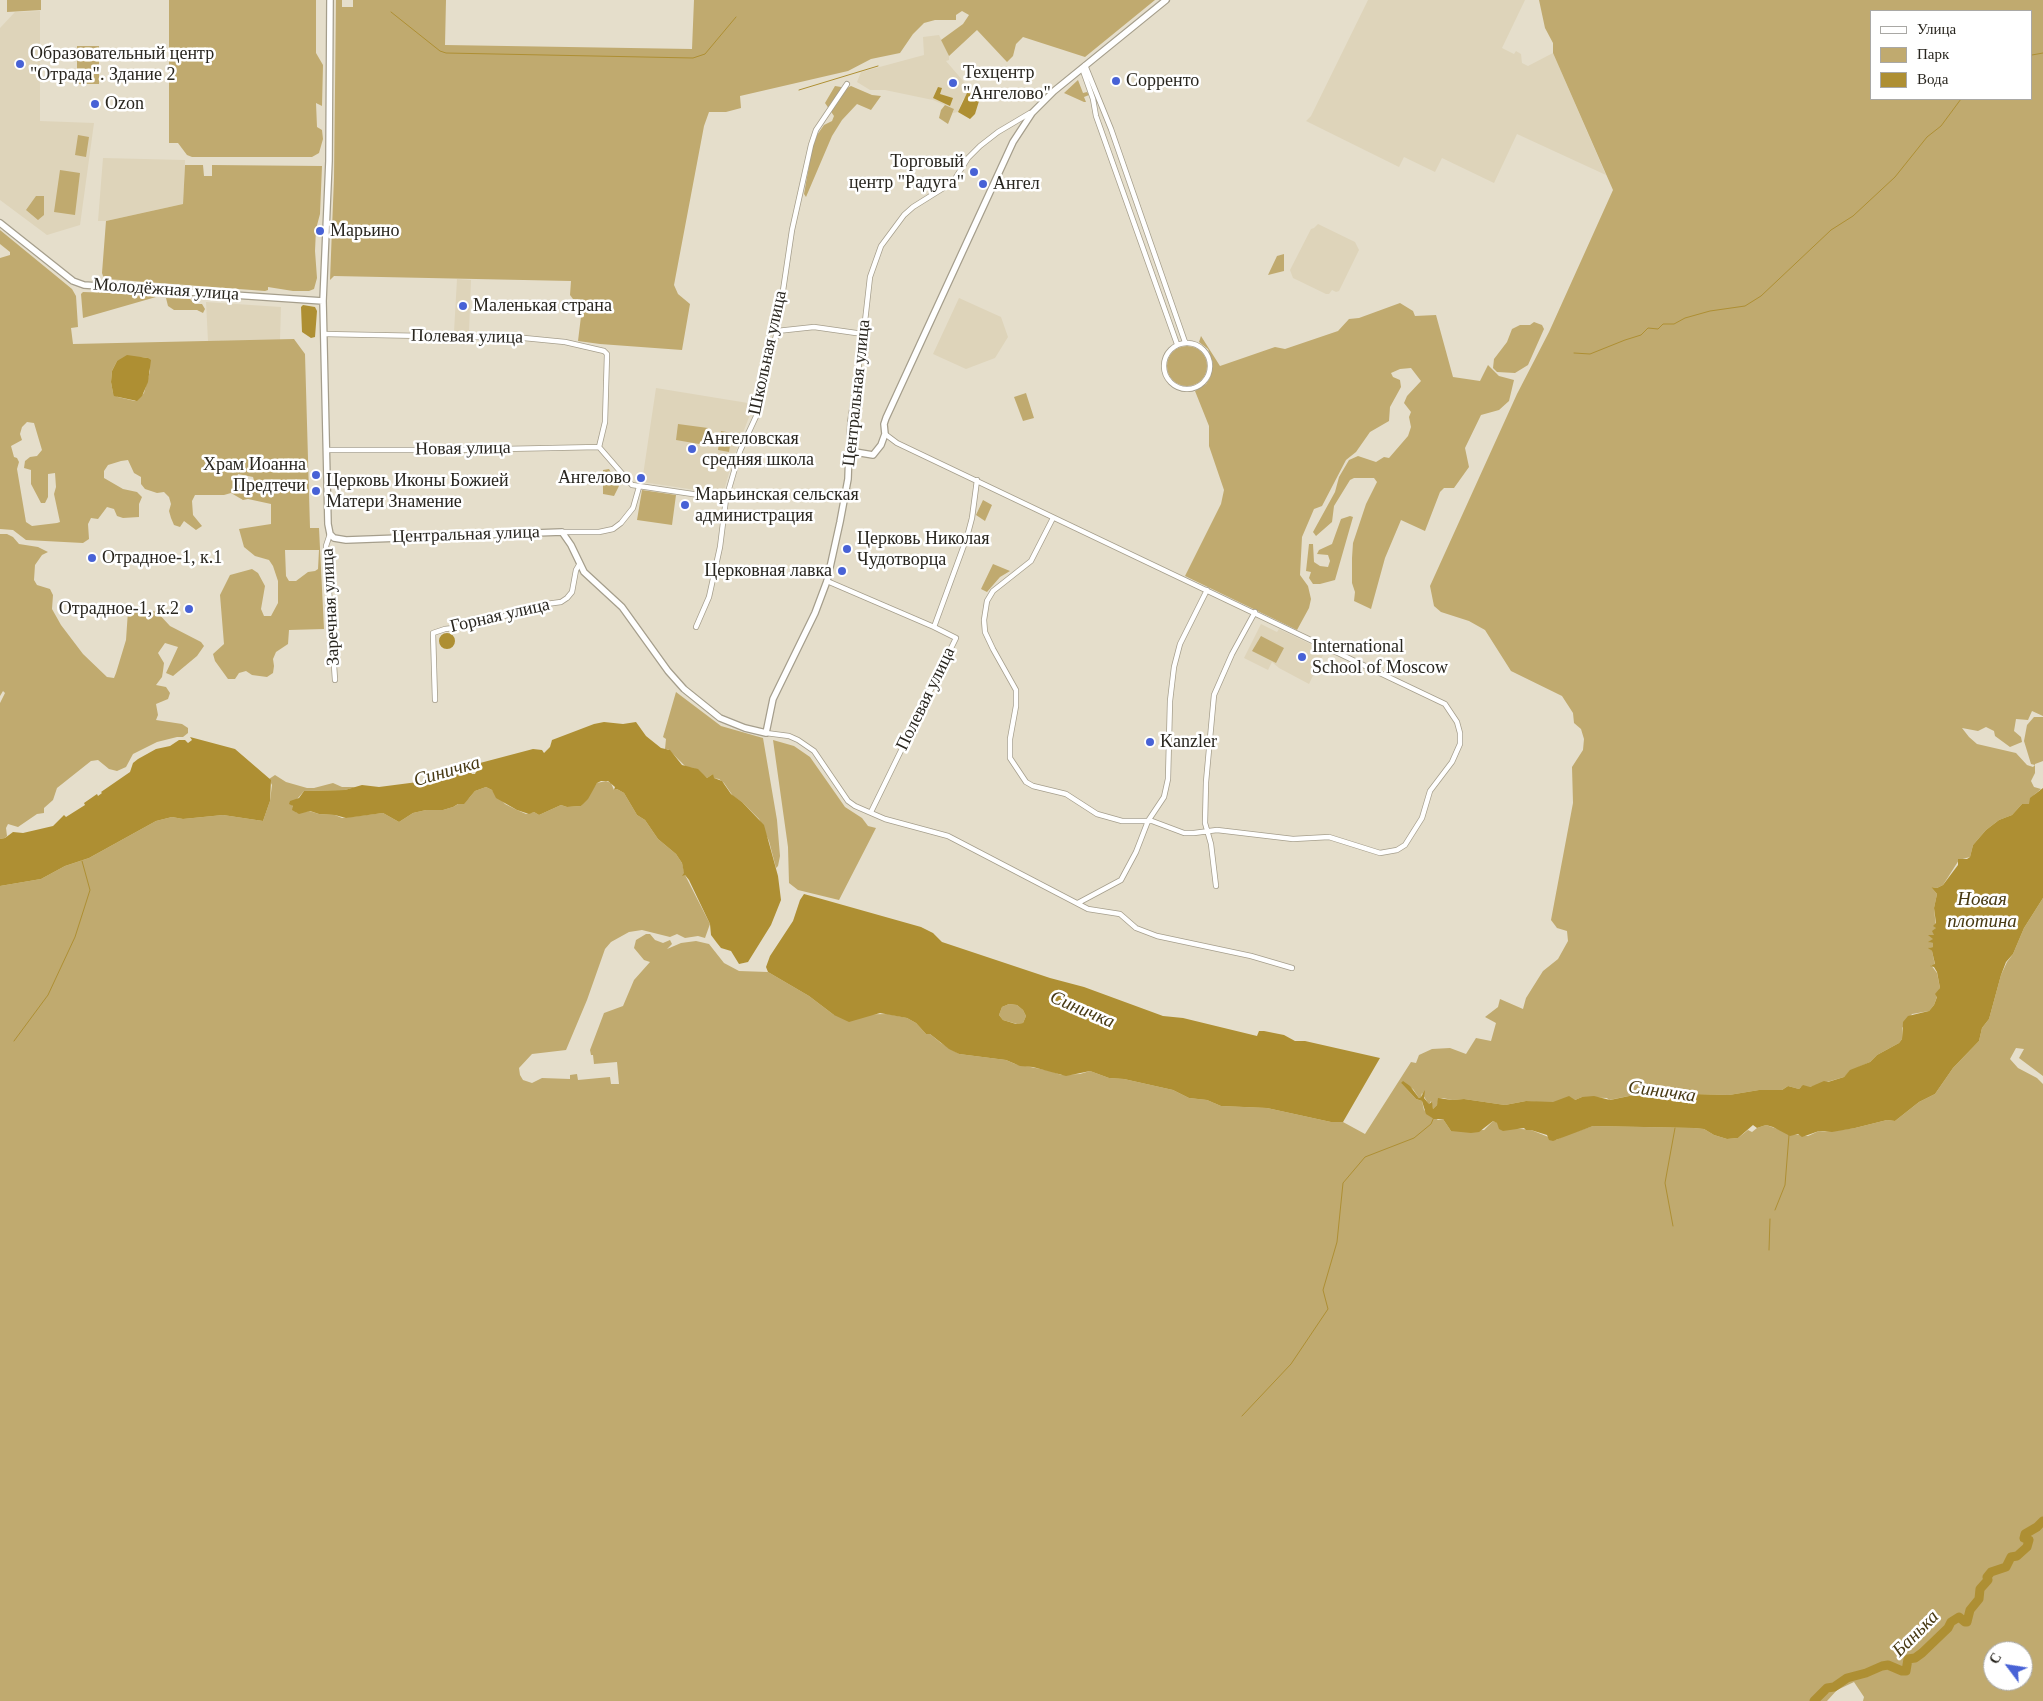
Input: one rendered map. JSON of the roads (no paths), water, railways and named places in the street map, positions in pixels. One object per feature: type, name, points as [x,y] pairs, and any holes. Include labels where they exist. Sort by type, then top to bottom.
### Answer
[{"type":"street","points":[[330,0],[329,162],[323,301],[328,524],[330,534]]},
{"type":"street","points":[[849,451],[873,455],[881,445],[885,434],[884,424],[886,418],[989,191],[1012,142],[1032,113],[1084,66],[1166,0]]},
{"type":"street","points":[[1084,66],[1112,129],[1185,342]]},
{"type":"street","points":[[1084,66],[1096,116],[1177,344]]},
{"type":"street","name":"Школьная улица","points":[[696,627],[709,597],[720,547],[726,499],[740,451],[758,410],[777,331],[792,230],[811,144],[816,130],[848,84]]},
{"type":"street","name":"Центральная улица","points":[[766,733],[773,699],[815,613],[826,581],[848,479],[850,422],[872,268],[881,246],[895,225],[913,207],[953,182],[973,153],[998,132],[1032,113]]},
{"type":"street","name":"Молодёжная улица","points":[[0,223],[73,281],[84,285],[323,301]]},
{"type":"street","points":[[777,331],[814,328],[863,334]]},
{"type":"street","name":"Полевая улица","points":[[324,334],[550,340],[600,349],[607,354],[605,422],[600,447]]},
{"type":"street","points":[[1185,342],[1202,347],[1210,360],[1208,375],[1198,386],[1191,389],[1176,387],[1166,376],[1164,361],[1166,354],[1177,344],[1185,342]]},
{"type":"street","points":[[885,434],[897,443],[1053,518],[1441,701],[1448,707],[1458,722],[1460,744],[1452,762],[1430,790],[1420,822],[1406,845],[1385,853],[1375,852],[1334,838],[1292,839],[1217,830],[1184,833],[1148,821],[1122,820],[1097,814],[1066,794],[1033,786],[1022,777],[1010,758],[1010,739],[1016,706],[1016,690],[993,649],[986,632],[984,620],[987,601],[993,591],[1031,561],[1053,518]]},
{"type":"street","points":[[600,447],[632,485],[726,499]]},
{"type":"street","name":"Новая улица","points":[[327,450],[600,447]]},
{"type":"street","name":"Полевая улица","points":[[871,812],[956,638],[934,627],[967,537],[972,518],[977,480]]},
{"type":"street","name":"Центральная улица","points":[[330,534],[334,538],[346,540],[613,530],[633,508],[639,487]]},
{"type":"street","points":[[562,532],[572,545],[579,566],[622,607],[668,671],[696,700],[720,718],[745,728],[789,736],[806,745],[825,765],[848,801],[854,806],[885,819],[948,836],[1088,909],[1120,914],[1136,928],[1157,936],[1251,956],[1292,968]]},
{"type":"street","name":"Заречная улица","points":[[330,534],[326,546],[335,680]]},
{"type":"street","name":"Горная улица","points":[[435,700],[433,633],[445,629],[480,625],[532,606],[561,602],[572,592],[576,570],[579,566]]},
{"type":"street","points":[[826,581],[934,627]]},
{"type":"street","points":[[1078,903],[1121,880],[1136,852],[1148,821],[1162,802],[1168,779],[1170,701],[1178,651],[1207,590]]},
{"type":"street","points":[[1216,886],[1208,831],[1205,823],[1206,782],[1215,690],[1255,612]]},
{"type":"water","points":[[938,87],[942,88],[940,94],[953,98],[950,106],[933,98]]},
{"type":"water","points":[[967,93],[974,94],[979,101],[975,114],[970,119],[958,112]]},
{"type":"water","points":[[303,305],[315,307],[317,311],[315,337],[311,338],[302,332],[301,307]]},
{"type":"water","points":[[127,355],[151,360],[148,382],[142,396],[137,401],[114,396],[113,393],[112,371],[117,361]]},
{"type":"water","points":[[447,633],[453,635],[455,641],[453,647],[447,649],[441,647],[439,641],[441,635]]},
{"type":"water","points":[[604,722],[623,724],[636,722],[646,736],[661,748],[670,750],[682,765],[698,769],[707,778],[713,774],[714,778],[722,781],[731,794],[742,802],[764,825],[778,876],[781,900],[771,925],[748,962],[739,964],[731,951],[721,948],[717,943],[711,935],[710,924],[689,880],[685,875],[682,876],[684,873],[682,863],[676,854],[658,839],[645,820],[637,815],[624,793],[617,789],[614,790],[615,787],[608,781],[597,783],[588,799],[581,806],[567,807],[561,805],[539,815],[534,812],[529,814],[517,810],[496,798],[492,790],[486,787],[475,791],[464,804],[458,804],[443,810],[426,810],[413,813],[399,822],[383,813],[346,818],[310,811],[299,814],[292,810],[293,806],[289,804],[290,801],[299,798],[304,791],[345,790],[362,785],[379,787],[441,779],[464,764],[472,774],[475,774],[480,763],[533,749],[542,750],[544,753],[550,747],[552,740]]},
{"type":"water","points":[[190,737],[235,749],[271,780],[270,801],[263,821],[223,815],[183,819],[172,817],[156,821],[89,858],[65,866],[41,879],[0,886],[0,839],[13,832],[23,833],[53,826],[64,815],[66,817],[85,805],[84,803],[97,794],[98,796],[130,772],[133,763],[138,759],[156,749],[170,746],[179,740],[185,740],[188,743],[192,740]]},
{"type":"water","name":"Новая плотина","points":[[2043,788],[2043,898],[2024,928],[2013,954],[2006,962],[1989,1019],[1982,1028],[1979,1041],[1953,1068],[1935,1094],[1919,1102],[1895,1121],[1887,1120],[1832,1132],[1819,1131],[1802,1137],[1798,1134],[1790,1136],[1766,1125],[1757,1128],[1753,1125],[1738,1138],[1727,1139],[1714,1135],[1704,1129],[1694,1128],[1593,1126],[1553,1141],[1549,1140],[1547,1135],[1524,1128],[1503,1131],[1493,1121],[1479,1132],[1451,1131],[1443,1119],[1434,1119],[1426,1114],[1422,1101],[1416,1099],[1401,1083],[1403,1081],[1410,1086],[1419,1098],[1425,1090],[1424,1098],[1429,1104],[1432,1102],[1433,1109],[1437,1105],[1438,1098],[1464,1099],[1505,1105],[1526,1101],[1553,1102],[1569,1096],[1575,1100],[1594,1096],[1610,1100],[1634,1095],[1667,1100],[1676,1098],[1680,1100],[1693,1094],[1729,1095],[1759,1090],[1782,1090],[1788,1086],[1799,1089],[1803,1085],[1810,1087],[1824,1081],[1828,1082],[1844,1077],[1850,1070],[1870,1062],[1877,1055],[1899,1043],[1902,1039],[1903,1022],[1908,1016],[1929,1011],[1934,1005],[1937,997],[1935,994],[1940,988],[1937,972],[1934,967],[1930,966],[1935,964],[1932,951],[1928,948],[1933,947],[1933,943],[1928,942],[1933,939],[1928,935],[1934,935],[1932,931],[1936,928],[1933,926],[1936,923],[1934,908],[1937,894],[1931,887],[1937,888],[1943,885],[1958,865],[1958,859],[1970,857],[1973,845],[1986,830],[1999,820],[2012,815],[2022,804],[2029,804],[2030,798]]},
{"type":"water","name":"Синичка","points":[[804,894],[921,927],[933,933],[942,942],[1050,978],[1084,987],[1163,1016],[1183,1018],[1257,1036],[1259,1031],[1264,1031],[1284,1035],[1295,1041],[1305,1041],[1380,1058],[1343,1122],[1331,1122],[1267,1108],[1221,1106],[1207,1100],[1189,1098],[1173,1090],[1124,1079],[1109,1078],[1090,1071],[1066,1076],[1033,1067],[1020,1066],[1006,1060],[959,1054],[949,1049],[930,1034],[926,1034],[916,1023],[907,1018],[880,1013],[849,1022],[834,1015],[809,996],[768,972],[766,967],[770,956],[793,921]],"holes":[[[1009,1004],[1017,1005],[1026,1016],[1023,1023],[1016,1024],[1003,1020],[999,1015],[1002,1007]]]},
{"type":"waterway","points":[[391,12],[440,51],[446,53],[693,58],[705,54],[736,17]]},
{"type":"waterway","points":[[2033,55],[2043,53]]},
{"type":"waterway","points":[[799,90],[878,66]]},
{"type":"waterway","points":[[1574,353],[1590,354],[1641,335],[1648,328],[1658,329],[1663,324],[1674,324],[1685,318],[1710,311],[1745,306],[1761,296],[1831,230],[1853,216],[1895,177],[1927,137],[1941,126],[1960,100]]},
{"type":"waterway","points":[[14,1041],[48,995],[75,937],[90,890],[82,861]]},
{"type":"waterway","points":[[1242,1416],[1291,1364],[1328,1309],[1323,1290],[1337,1242],[1343,1183],[1365,1157],[1414,1138],[1431,1124],[1434,1117]]},
{"type":"waterway","points":[[1673,1226],[1665,1183],[1675,1128]]},
{"type":"waterway","points":[[1775,1210],[1785,1185],[1789,1135]]},
{"type":"waterway","points":[[1769,1250],[1770,1219]]},
{"type":"waterway","name":"Банька","points":[[1814,1701],[1827,1688],[1834,1687],[1847,1678],[1882,1666],[1888,1665],[1906,1671],[1908,1659],[1915,1658],[1922,1653],[1948,1628],[1951,1622],[1959,1617],[1967,1622],[1970,1610],[1979,1599],[1980,1589],[1988,1580],[1987,1577],[1991,1572],[2006,1567],[2011,1557],[2017,1556],[2027,1547],[2029,1540],[2024,1538],[2025,1534],[2043,1521]]},
{"type":"place","name":"Образовательный центр \"Отрада\". Здание 2","points":[[20,64]]},
{"type":"place","name":"Сорренто","points":[[1116,81]]},
{"type":"place","name":"Техцентр \"Ангелово\"","points":[[953,83]]},
{"type":"place","name":"Ozon","points":[[95,104]]},
{"type":"place","name":"Торговый центр \"Радуга\"","points":[[974,172]]},
{"type":"place","name":"Ангел","points":[[983,184]]},
{"type":"place","name":"Марьино","points":[[320,231]]},
{"type":"place","name":"Маленькая страна","points":[[463,306]]},
{"type":"place","name":"Ангеловская средняя школа","points":[[692,449]]},
{"type":"place","name":"Храм Иоанна Предтечи","points":[[316,475]]},
{"type":"place","name":"Ангелово","points":[[641,478]]},
{"type":"place","name":"Церковь Иконы Божией Матери Знамение","points":[[316,491]]},
{"type":"place","name":"Марьинская сельская администрация","points":[[685,505]]},
{"type":"place","name":"Церковь Николая Чудотворца","points":[[847,549]]},
{"type":"place","name":"Отрадное-1, к.1","points":[[92,558]]},
{"type":"place","name":"Церковная лавка","points":[[842,571]]},
{"type":"place","name":"Отрадное-1, к.2","points":[[189,609]]},
{"type":"place","name":"International School of Moscow","points":[[1302,657]]},
{"type":"place","name":"Kanzler","points":[[1150,742]]}]
